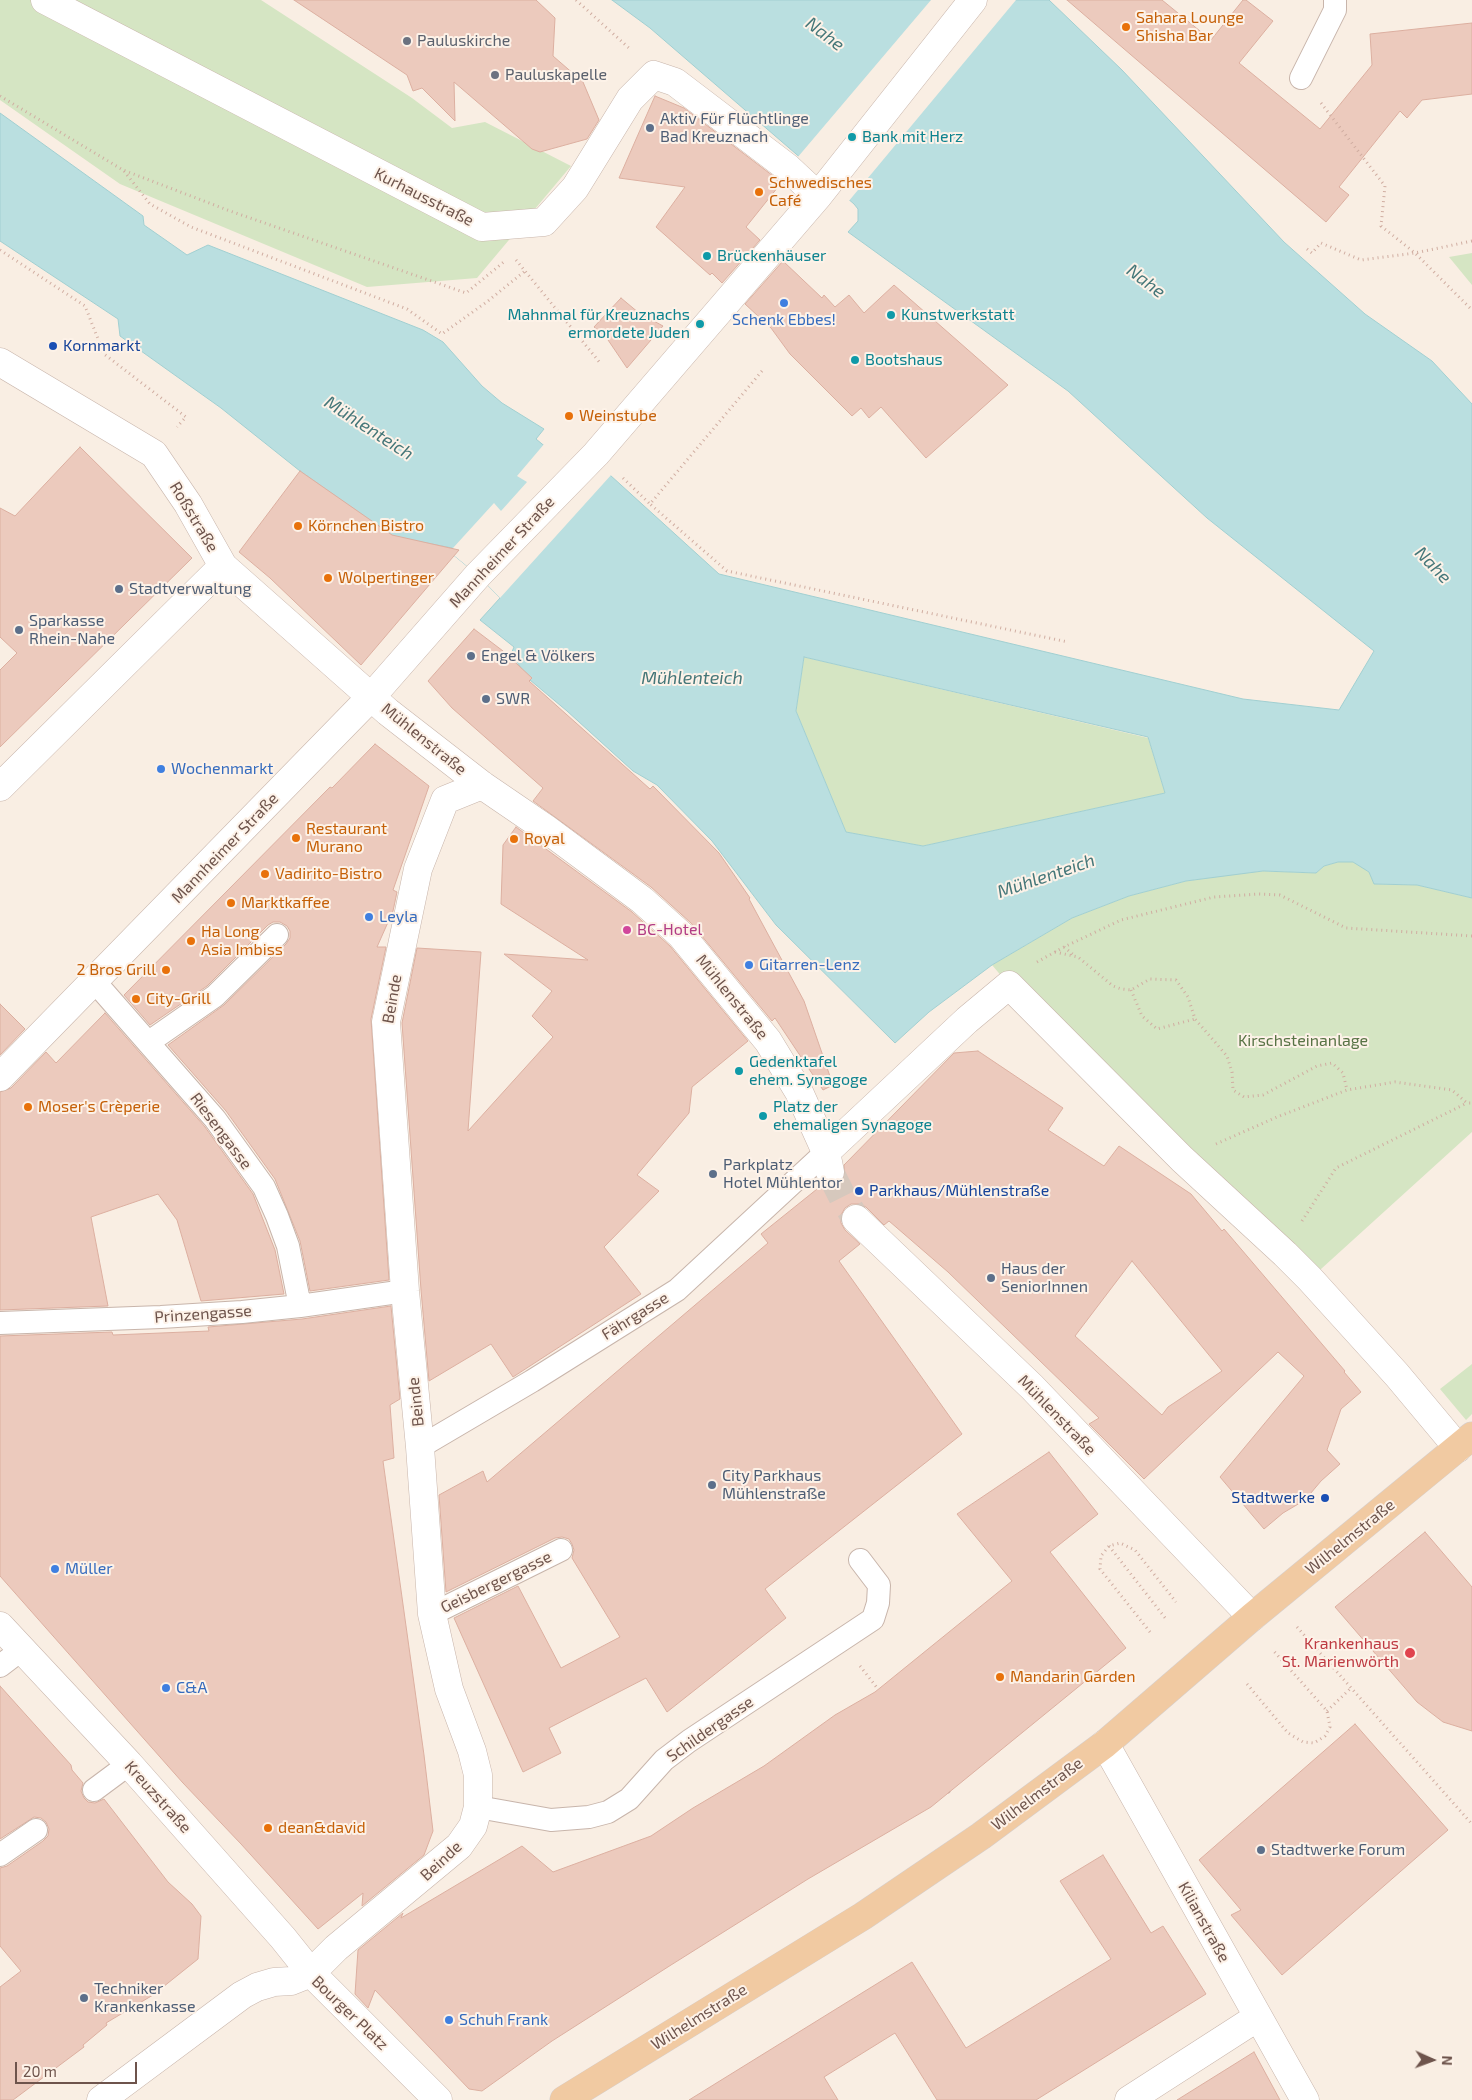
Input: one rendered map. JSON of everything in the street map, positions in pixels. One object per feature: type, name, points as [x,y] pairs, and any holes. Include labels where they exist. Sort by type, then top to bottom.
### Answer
[{"type":"main road","name":"Wilhelmstraße","points":[[564,2100],[863,1916],[981,1836],[1104,1744],[1252,1617],[1465,1442]]},
{"type":"street","name":"Kurhausstraße","points":[[45,0],[482,227],[544,222]]},
{"type":"street","name":"Mannheimer Straße","points":[[0,1078],[372,696],[478,575],[596,454],[818,196],[973,0]]},
{"type":"street","points":[[544,222],[575,188],[630,100],[654,75],[675,82],[788,168],[818,196]]},
{"type":"street","name":"Roßstraße","points":[[0,362],[154,454],[188,504],[223,566],[372,696]]},
{"type":"street","points":[[0,787],[223,566]]},
{"type":"street","name":"Mühlenstraße","points":[[372,696],[388,712],[482,785],[546,828],[642,900],[681,935],[768,1041],[799,1092],[828,1162]]},
{"type":"street","name":"Beinde","points":[[311,1973],[336,1948],[459,1846],[473,1826],[478,1807],[478,1775],[472,1751],[449,1689],[432,1614],[420,1447],[405,1291],[386,1022],[418,869],[445,800],[482,785]]},
{"type":"street","points":[[828,1162],[966,1020],[1009,985],[1182,1159],[1285,1254],[1397,1375],[1465,1442]]},
{"type":"street","name":"Mühlenstraße","points":[[856,1219],[1032,1388],[1252,1617]]},
{"type":"street","name":"Kreuzstraße","points":[[0,1626],[11,1658],[129,1764],[283,1938],[311,1973]]},
{"type":"street","name":"Kilianstraße","points":[[1104,1744],[1305,2100]]},
{"type":"street","name":"Bourger Platz","points":[[101,2100],[242,1995],[257,1987],[274,1982],[291,1981],[311,1973],[438,2100]]},
{"type":"street","points":[[1129,2100],[1258,2018]]},
{"type":"lane","points":[[1301,78],[1334,10],[1335,0]]},
{"type":"lane","points":[[149,1042],[215,996],[277,935]]},
{"type":"lane","name":"Riesengasse","points":[[95,982],[215,1119],[264,1187],[288,1246],[300,1306]]},
{"type":"lane","name":"Fährgasse","points":[[420,1447],[532,1382],[677,1290],[828,1162]]},
{"type":"lane","name":"Prinzengasse","points":[[0,1323],[161,1317],[300,1306],[405,1291]]},
{"type":"lane","name":"Geisbergergasse","points":[[432,1614],[561,1550]]},
{"type":"lane","name":"Schildergasse","points":[[478,1807],[551,1820],[589,1817],[608,1812],[629,1799],[664,1760],[689,1741],[873,1619],[878,1604],[879,1585],[860,1560]]},
{"type":"lane","points":[[94,1790],[129,1764]]},
{"type":"lane","points":[[0,1854],[36,1830]]},
{"type":"path","points":[[576,0],[633,52],[654,75]]},
{"type":"path","points":[[1301,78],[1385,186],[1381,226],[1415,253],[1472,310]]},
{"type":"path","points":[[0,96],[123,170],[230,212],[466,293],[506,261]]},
{"type":"path","points":[[123,170],[150,204],[191,227],[407,309],[442,334],[488,301],[525,271]]},
{"type":"path","points":[[544,222],[513,255],[601,364]]},
{"type":"path","points":[[1307,249],[1312,253],[1321,243],[1361,260],[1415,253],[1472,241]]},
{"type":"path","points":[[0,250],[85,306],[104,354],[186,417],[154,454]]},
{"type":"path","points":[[650,504],[762,371]]},
{"type":"path","points":[[621,477],[727,571],[1068,642]]},
{"type":"path","points":[[1009,985],[1027,968],[1054,952],[1121,920],[1214,897],[1259,894],[1280,896],[1346,928],[1472,936]]},
{"type":"path","points":[[1064,947],[1113,986],[1121,989],[1131,990],[1150,979],[1176,980],[1188,996],[1195,1019],[1227,1056],[1232,1072],[1233,1090],[1244,1097],[1263,1096],[1317,1066],[1332,1063],[1342,1073],[1347,1090]]},
{"type":"path","points":[[1054,952],[1078,957]]},
{"type":"path","points":[[1131,990],[1142,1016],[1157,1030],[1195,1019]]},
{"type":"path","points":[[1182,1159],[1278,1117],[1347,1090],[1395,1082],[1452,1090],[1467,1103]]},
{"type":"path","points":[[1285,1254],[1310,1207],[1336,1168],[1467,1103],[1472,1103]]},
{"type":"path","points":[[1150,1632],[1100,1569],[1101,1556],[1109,1546],[1120,1543],[1134,1550],[1176,1602]]},
{"type":"path","points":[[1109,1546],[1166,1619]]},
{"type":"path","points":[[1296,1627],[1472,1824]]},
{"type":"path","points":[[1247,1684],[1288,1733],[1303,1742],[1314,1743],[1325,1736],[1330,1728],[1327,1711],[1272,1649]]},
{"type":"path","points":[[1327,1711],[1351,1688]]},
{"type":"green space","points":[[0,0],[261,0],[412,98],[452,128],[485,122],[571,166],[477,278],[367,287],[120,184],[0,100]]},
{"type":"green space","points":[[1472,253],[1472,285],[1449,257]]},
{"type":"green space","points":[[804,657],[1148,738],[1165,793],[923,846],[846,832],[796,711]]},
{"type":"green space","name":"Kirschsteinanlage","points":[[1338,862],[1353,862],[1362,866],[1369,872],[1375,884],[1417,885],[1472,898],[1472,1132],[1310,1279],[1009,985],[992,965],[1072,918],[1129,896],[1186,881],[1231,874],[1263,871],[1316,873],[1324,866]]},
{"type":"green space","points":[[1472,1364],[1472,1414],[1466,1420],[1440,1389]]},
{"type":"water","points":[[612,0],[1049,0],[1122,70],[1284,242],[1365,314],[1432,361],[1472,404],[1472,898],[1417,885],[1374,884],[1369,872],[1353,862],[1338,862],[1324,866],[1316,873],[1263,871],[1186,881],[1129,896],[1072,918],[992,965],[929,1012],[895,1043],[776,925],[712,841],[657,785],[633,771],[530,680],[511,654],[514,647],[480,620],[500,598],[478,575],[451,553],[452,548],[416,541],[412,550],[300,471],[221,408],[120,336],[118,319],[0,241],[0,113],[143,216],[144,225],[187,255],[208,245],[423,330],[443,342],[482,386],[502,403],[544,429],[536,439],[564,462],[610,475],[719,574],[1243,699],[1339,710],[1374,651],[1207,518],[1068,391],[848,232],[858,221],[858,209],[854,204],[650,28]],"holes":[[[804,657],[1148,737],[1165,793],[923,846],[846,832],[796,711]]]},
{"type":"pier","points":[[931,0],[1016,0],[848,202],[797,158]]},
{"type":"pier","points":[[545,443],[564,458],[575,448],[612,474],[500,598],[478,575],[451,553],[453,548],[494,503],[501,511],[527,482],[517,476]]},
{"type":"building","points":[[294,0],[536,0],[555,18],[553,56],[583,82],[599,120],[587,139],[540,152],[532,149],[454,82],[455,121],[422,88],[413,91],[407,75]]},
{"type":"building","points":[[1067,0],[1162,0],[1211,40],[1243,0],[1246,0],[1273,21],[1239,63],[1320,129],[1372,65],[1370,34],[1472,23],[1472,94],[1422,100],[1407,118],[1400,111],[1339,187],[1349,195],[1326,222]]},
{"type":"building","points":[[655,96],[684,108],[777,179],[778,187],[746,227],[760,240],[722,283],[712,273],[710,275],[656,227],[685,187],[619,178]]},
{"type":"building","points":[[783,261],[822,298],[824,295],[835,307],[849,295],[864,313],[894,285],[1008,385],[926,458],[881,407],[869,418],[861,408],[852,416],[790,354],[771,328],[745,304]]},
{"type":"building","points":[[621,298],[639,313],[663,326],[627,368],[606,337],[594,327]]},
{"type":"building","name":"Stadtverwaltung","points":[[80,447],[192,558],[0,747],[0,670],[17,653],[0,637],[0,508],[15,516]]},
{"type":"building","points":[[300,471],[392,535],[459,550],[361,665],[270,578],[239,552]]},
{"type":"building","points":[[474,629],[503,651],[532,678],[529,681],[650,789],[653,786],[719,853],[750,898],[804,1001],[833,1085],[823,1090],[775,1018],[772,1021],[691,923],[651,887],[533,801],[543,788],[452,708],[428,681]]},
{"type":"building","points":[[375,744],[429,786],[393,890],[397,892],[393,911],[377,947],[386,947],[371,1019],[389,1280],[310,1291],[300,1241],[275,1179],[226,1111],[168,1045],[224,1005],[286,944],[290,938],[290,931],[287,926],[280,922],[273,922],[268,925],[207,986],[150,1025],[124,995]]},
{"type":"building","points":[[516,827],[632,912],[670,946],[748,1041],[692,1087],[689,1113],[637,1175],[659,1191],[604,1247],[641,1294],[513,1377],[491,1344],[429,1381],[402,1023],[417,948],[481,952],[468,1131],[553,1037],[532,1016],[552,991],[504,954],[588,960],[501,904],[503,845]]},
{"type":"building","points":[[0,1004],[25,1029],[0,1055]]},
{"type":"building","points":[[105,1013],[205,1127],[253,1194],[275,1250],[284,1294],[201,1301],[177,1220],[158,1194],[91,1217],[108,1306],[0,1310],[0,1092],[11,1088],[46,1052],[56,1063]]},
{"type":"building","points":[[978,1051],[1063,1108],[1048,1130],[1104,1166],[1119,1146],[1191,1194],[1222,1231],[1224,1229],[1361,1392],[1341,1409],[1327,1450],[1340,1464],[1321,1481],[1305,1500],[1283,1513],[1264,1529],[1220,1477],[1304,1376],[1278,1352],[1144,1479],[1089,1424],[1099,1418],[948,1272],[889,1221],[884,1225],[866,1207],[859,1204],[851,1204],[845,1208],[841,1215],[841,1223],[845,1230],[860,1244],[839,1261],[962,1434],[765,1589],[786,1618],[667,1712],[646,1678],[549,1728],[561,1753],[523,1772],[454,1618],[518,1586],[561,1668],[620,1637],[572,1558],[574,1550],[572,1544],[569,1539],[562,1537],[555,1538],[446,1592],[439,1495],[483,1471],[487,1482],[768,1243],[761,1234],[822,1185],[833,1187],[841,1183],[845,1177],[844,1165],[954,1053]],"holes":[[[1132,1261],[1222,1371],[1168,1407],[1162,1415],[1075,1336]]]},
{"type":"building","points":[[391,1306],[400,1399],[390,1405],[394,1458],[383,1461],[433,1831],[424,1855],[362,1906],[363,1893],[318,1929],[183,1783],[0,1576],[0,1336],[112,1332],[113,1335],[209,1331],[208,1327],[302,1319]]},
{"type":"building","points":[[1049,1452],[1098,1514],[1050,1552],[1126,1648],[931,1807],[808,1879],[671,1965],[552,2041],[482,2091],[469,2089],[375,1990],[368,2008],[355,1994],[358,1950],[403,1913],[401,1918],[522,1846],[553,1872],[651,1836],[693,1808],[764,1766],[835,1715],[875,1692],[1012,1581],[957,1514]]},
{"type":"building","name":"Krankenhaus St. Marienwörth","points":[[1425,1532],[1472,1587],[1472,1731],[1443,1722],[1417,1702],[1335,1607]]},
{"type":"building","points":[[0,1686],[71,1765],[72,1770],[83,1783],[81,1791],[84,1798],[88,1802],[95,1803],[104,1799],[168,1882],[192,1904],[201,1916],[198,1959],[153,1995],[106,2023],[107,2025],[83,2045],[84,2047],[13,2100],[0,2100],[0,1987],[21,1971],[0,1946],[0,1868],[7,1866],[43,1841],[48,1836],[49,1829],[46,1822],[41,1818],[34,1817],[0,1839]]},
{"type":"building","points":[[1355,1724],[1448,1830],[1282,1975],[1231,1915],[1241,1910],[1199,1860]]},
{"type":"building","points":[[1103,1855],[1151,1933],[1163,1926],[1206,1994],[1036,2100],[937,2100],[895,2033],[824,2077],[838,2100],[689,2100],[912,1962],[966,2048],[1111,1959],[1060,1881]]},
{"type":"building","points":[[1254,2052],[1280,2100],[1177,2100]]},
{"type":"tunnel","points":[[830,1172],[856,1219]]},
{"type":"place","name":"Sahara Lounge Shisha Bar","points":[[1126,27]]},
{"type":"place","name":"Pauluskirche","points":[[407,41]]},
{"type":"place","name":"Pauluskapelle","points":[[495,75]]},
{"type":"place","name":"Aktiv Für Flüchtlinge Bad Kreuznach","points":[[650,128]]},
{"type":"place","name":"Bank mit Herz","points":[[852,137]]},
{"type":"place","name":"Schwedisches Café","points":[[759,192]]},
{"type":"place","name":"Brückenhäuser","points":[[707,256]]},
{"type":"place","name":"Schenk Ebbes!","points":[[784,303]]},
{"type":"place","name":"Kunstwerkstatt","points":[[891,315]]},
{"type":"place","name":"Mahnmal für Kreuznachs ermordete Juden","points":[[700,324]]},
{"type":"place","name":"Kornmarkt","points":[[53,346]]},
{"type":"place","name":"Bootshaus","points":[[855,360]]},
{"type":"place","name":"Weinstube","points":[[569,416]]},
{"type":"place","name":"Körnchen Bistro","points":[[298,526]]},
{"type":"place","name":"Wolpertinger","points":[[328,578]]},
{"type":"place","name":"Stadtverwaltung","points":[[119,589]]},
{"type":"place","name":"Sparkasse Rhein-Nahe","points":[[19,630]]},
{"type":"place","name":"Engel & Völkers","points":[[471,656]]},
{"type":"place","name":"SWR","points":[[486,699]]},
{"type":"place","name":"Wochenmarkt","points":[[161,769]]},
{"type":"place","name":"Restaurant Murano","points":[[296,838]]},
{"type":"place","name":"Royal","points":[[514,839]]},
{"type":"place","name":"Vadirito-Bistro","points":[[265,874]]},
{"type":"place","name":"Marktkaffee","points":[[231,903]]},
{"type":"place","name":"Leyla","points":[[369,917]]},
{"type":"place","name":"BC-Hotel","points":[[627,930]]},
{"type":"place","name":"Ha Long Asia Imbiss","points":[[191,941]]},
{"type":"place","name":"Gitarren-Lenz","points":[[749,965]]},
{"type":"place","name":"2 Bros Grill","points":[[166,970]]},
{"type":"place","name":"City-Grill","points":[[136,999]]},
{"type":"place","name":"Gedenktafel ehem. Synagoge","points":[[739,1071]]},
{"type":"place","name":"Moser's Crèperie","points":[[28,1107]]},
{"type":"place","name":"Platz der ehemaligen Synagoge","points":[[763,1116]]},
{"type":"place","name":"Parkplatz Hotel Mühlentor","points":[[713,1174]]},
{"type":"place","name":"Parkhaus/Mühlenstraße","points":[[859,1191]]},
{"type":"place","name":"Haus der SeniorInnen","points":[[991,1278]]},
{"type":"place","name":"City Parkhaus Mühlenstraße","points":[[712,1485]]},
{"type":"place","name":"Stadtwerke","points":[[1325,1498]]},
{"type":"place","name":"Müller","points":[[55,1569]]},
{"type":"place","name":"Krankenhaus St. Marienwörth","points":[[1410,1653]]},
{"type":"place","name":"Mandarin Garden","points":[[1000,1677]]},
{"type":"place","name":"C&A","points":[[166,1688]]},
{"type":"place","name":"dean&david","points":[[268,1828]]},
{"type":"place","name":"Stadtwerke Forum","points":[[1261,1850]]},
{"type":"place","name":"Techniker Krankenkasse","points":[[84,1998]]},
{"type":"place","name":"Schuh Frank","points":[[449,2020]]},
{"type":"water label","name":"Nahe","points":[[825,34]]},
{"type":"water label","name":"Nahe","points":[[1146,281]]},
{"type":"water label","name":"Mühlenteich","points":[[369,428]]},
{"type":"water label","name":"Nahe","points":[[1433,565]]},
{"type":"water label","name":"Mühlenteich","points":[[692,678]]},
{"type":"water label","name":"Mühlenteich","points":[[1046,876]]}]
